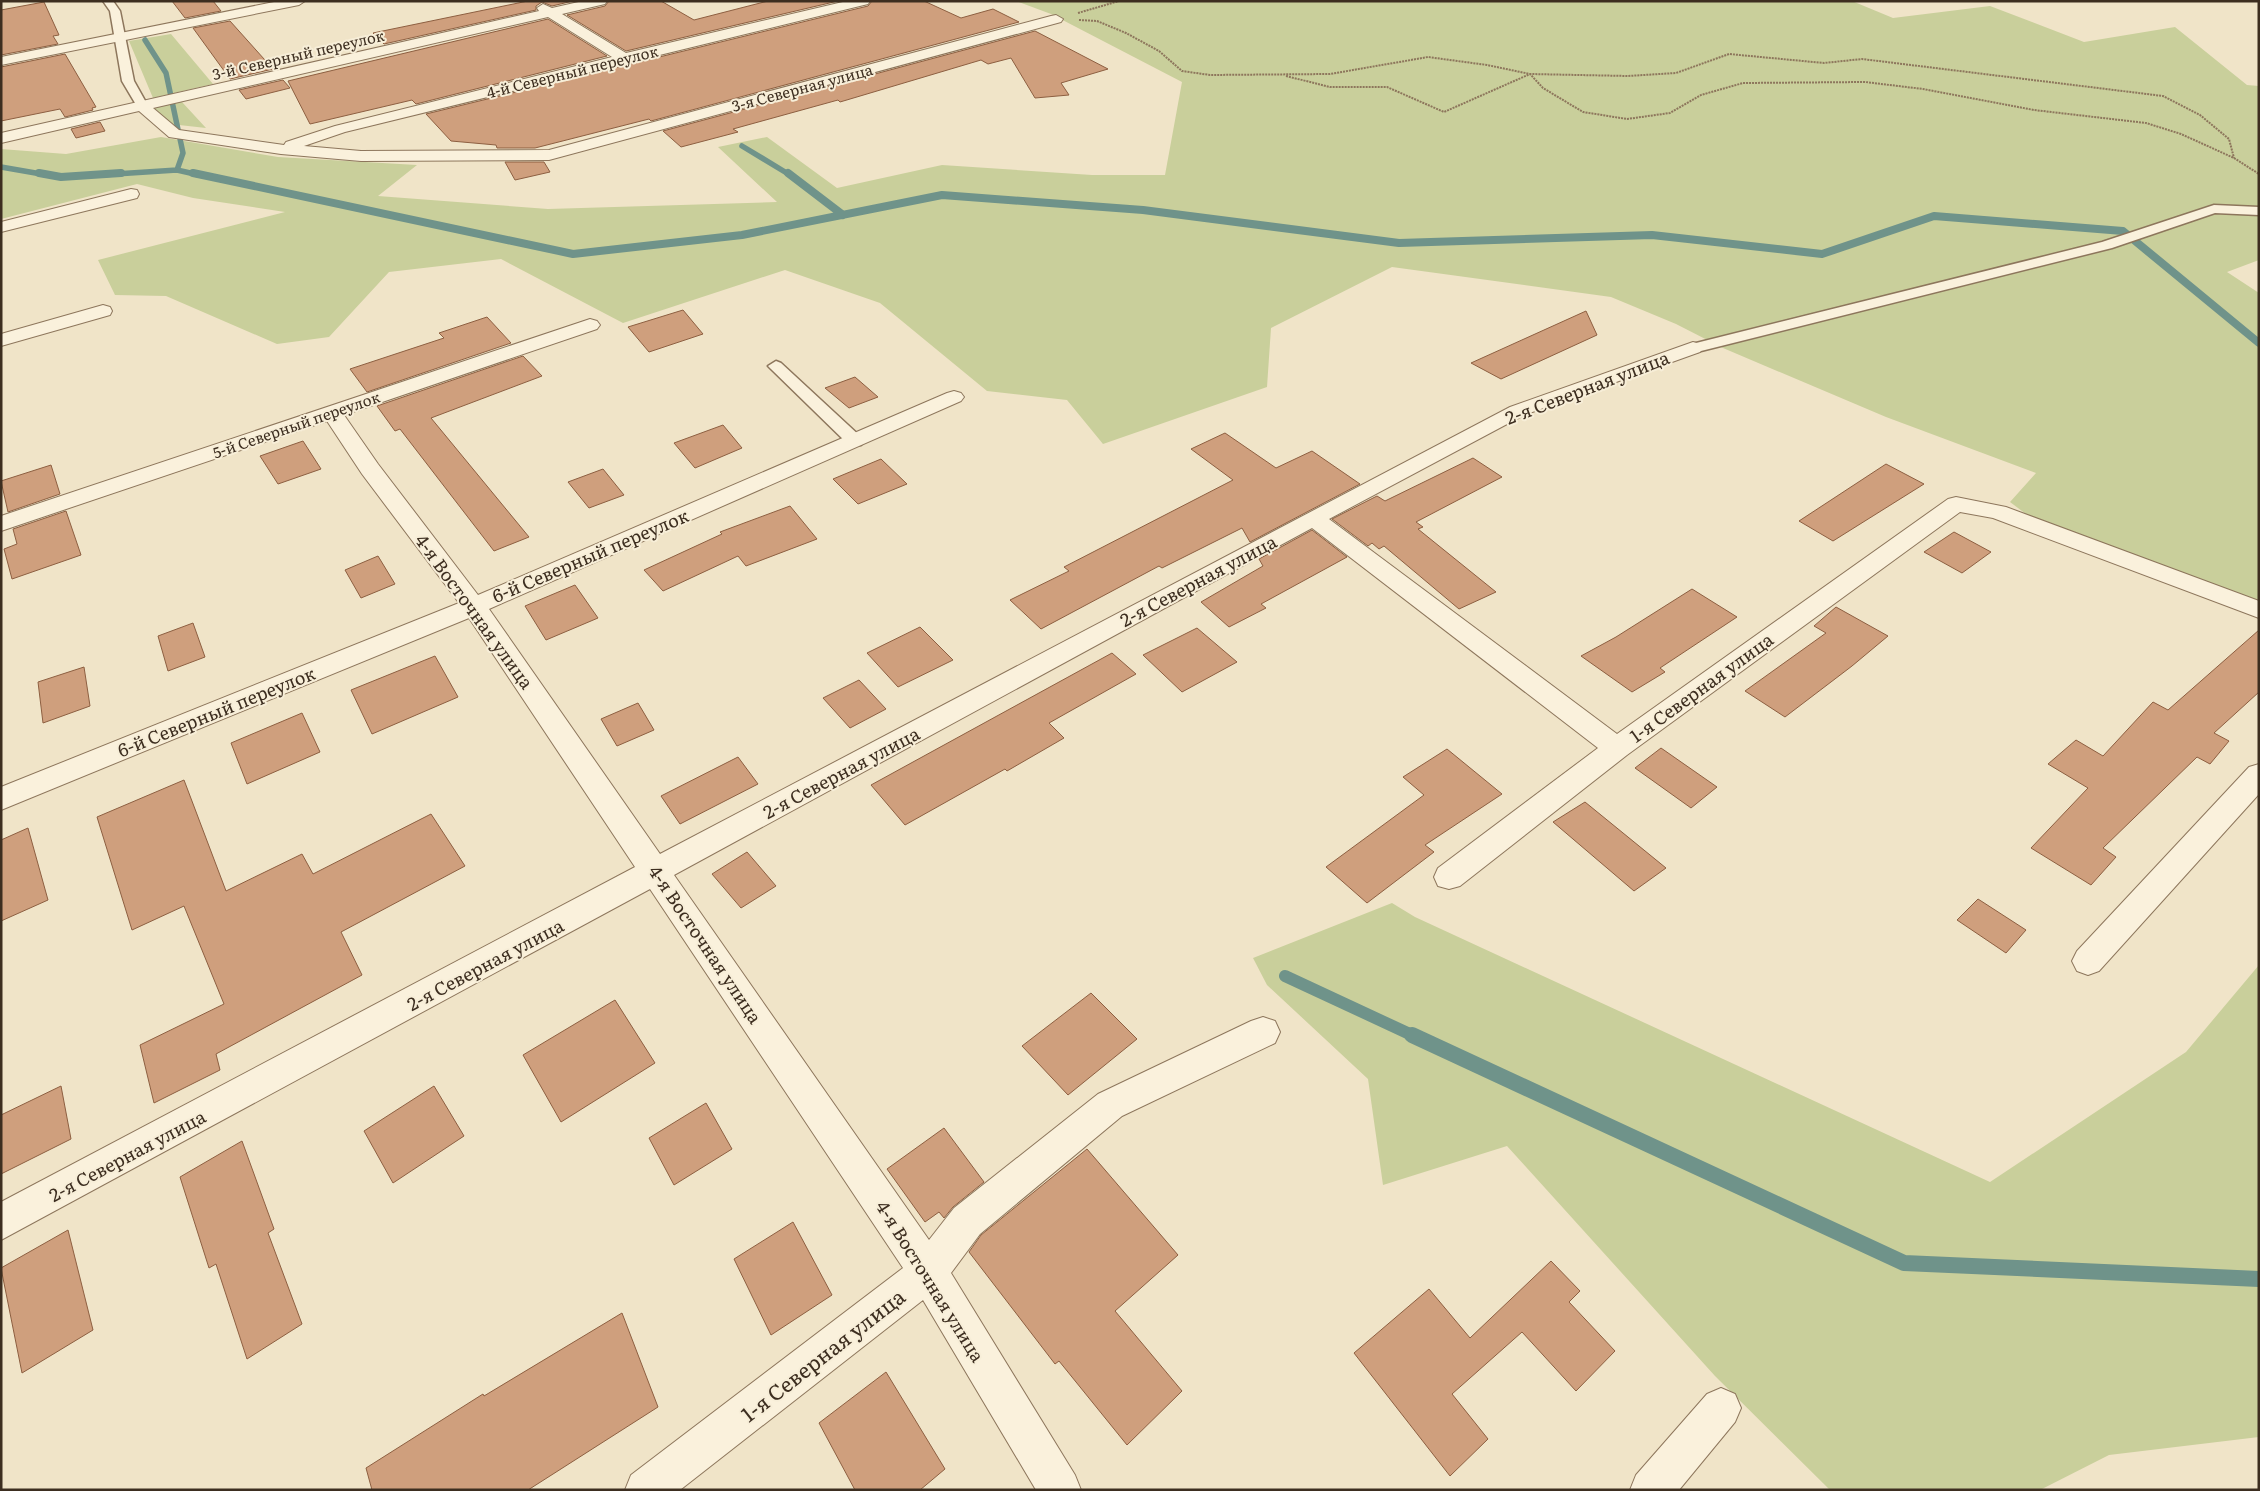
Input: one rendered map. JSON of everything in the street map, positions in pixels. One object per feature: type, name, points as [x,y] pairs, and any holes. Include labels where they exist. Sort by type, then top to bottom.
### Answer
[{"type":"street","points":[[1,62],[299,1]]},
{"type":"street","points":[[534,1],[624,58]]},
{"type":"street","name":"3-й Северный переулок","points":[[1,138],[601,1]]},
{"type":"street","name":"4-й Северный переулок","points":[[281,149],[340,129],[624,58],[864,1]]},
{"type":"street","name":"3-я Северная улица","points":[[142,106],[174,134],[281,149],[361,156],[549,155],[1056,19]]},
{"type":"street","points":[[1,227],[132,194]]},
{"type":"street","points":[[1,340],[102,311]]},
{"type":"street","name":"5-й Северный переулок","points":[[1,524],[590,325]]},
{"type":"street","name":"2-я Северная улица","points":[[1,1222],[1313,518],[1517,411],[1693,348]]},
{"type":"street","name":"6-й Северный переулок","points":[[1,799],[474,606],[954,397]]},
{"type":"street","name":"4-я Восточная улица","points":[[331,412],[370,469],[474,606],[657,871],[928,1272],[1060,1490]]},
{"type":"street","name":"1-я Северная улица","points":[[1449,877],[1617,748],[1956,504],[1998,512],[2259,610]]},
{"type":"street","points":[[1313,518],[1617,748]]},
{"type":"street","points":[[2088,961],[2259,774]]},
{"type":"street","name":"1-я Северная улица","points":[[646,1490],[928,1272],[966,1221],[1110,1105],[1263,1032]]},
{"type":"street","points":[[1651,1490],[1721,1408]]},
{"type":"lane","points":[[108,1],[115,11],[128,81],[142,106]]},
{"type":"lane","points":[[1693,348],[2107,245],[2214,209],[2259,211]]},
{"type":"lane","points":[[776,366],[855,440]]},
{"type":"path","points":[[1056,19],[1119,1]]},
{"type":"path","points":[[1056,19],[1098,21],[1159,51],[1182,71],[1210,75],[1330,74],[1428,57],[1487,65],[1530,74],[1628,76],[1676,73],[1729,54],[1824,63],[1862,59],[1918,64],[2163,96],[2200,115],[2229,139],[2234,158]]},
{"type":"path","points":[[1281,75],[1330,87],[1387,87],[1444,112],[1530,74]]},
{"type":"path","points":[[1530,74],[1543,88],[1583,112],[1627,119],[1670,113],[1701,95],[1743,83],[1865,82],[1923,88],[2034,110],[2146,123],[2181,134],[2234,158],[2259,174]]},
{"type":"green space","points":[[1016,1],[1852,1],[1893,18],[1990,6],[2084,42],[2175,27],[2247,85],[2259,86],[2259,260],[2227,272],[2259,293],[2259,601],[2026,514],[2010,502],[2036,473],[1886,417],[1723,348],[1676,324],[1611,297],[1392,267],[1271,328],[1267,387],[1103,444],[1067,400],[987,391],[880,303],[785,270],[623,323],[501,259],[389,272],[329,337],[277,344],[166,296],[115,295],[98,260],[285,212],[193,198],[137,184],[1,219],[1,149],[66,154],[161,137],[278,157],[417,165],[378,196],[548,209],[777,202],[718,147],[767,137],[837,188],[942,165],[1092,175],[1165,175],[1182,82],[1051,14]]},
{"type":"green space","points":[[171,34],[213,84],[153,98],[129,41]]},
{"type":"green space","points":[[182,102],[206,128],[170,124],[152,107]]},
{"type":"green space","points":[[1392,903],[1415,917],[1990,1182],[2186,1052],[2259,965],[2259,1437],[2109,1455],[2040,1490],[1830,1490],[1715,1376],[1507,1146],[1383,1185],[1368,1079],[1267,985],[1253,958]]},
{"type":"building","points":[[172,1],[213,1],[221,11],[185,18]]},
{"type":"building","points":[[528,1],[573,1],[552,6],[542,2],[536,6],[536,10],[384,44],[373,33]]},
{"type":"building","points":[[609,1],[661,1],[694,20],[768,1],[838,1],[626,51],[567,15],[605,6]]},
{"type":"building","points":[[872,1],[924,1],[961,18],[993,9],[1019,22],[651,121],[649,119],[535,148],[497,148],[496,145],[451,141],[426,114],[868,6]]},
{"type":"building","points":[[44,2],[59,35],[53,36],[58,44],[1,55],[1,10]]},
{"type":"building","points":[[548,19],[607,56],[416,104],[412,100],[310,124],[288,81]]},
{"type":"building","points":[[230,21],[273,69],[230,79],[193,28]]},
{"type":"building","points":[[1035,31],[1108,69],[1061,83],[1069,95],[1035,98],[1011,58],[988,64],[981,60],[840,102],[838,100],[733,129],[738,132],[681,147],[663,131]]},
{"type":"building","points":[[65,54],[96,107],[92,108],[93,110],[65,117],[60,109],[1,121],[1,67]]},
{"type":"building","points":[[283,80],[290,88],[246,99],[239,90]]},
{"type":"building","points":[[100,122],[105,131],[76,138],[71,129]]},
{"type":"building","points":[[505,162],[544,162],[550,172],[515,180]]},
{"type":"building","points":[[683,310],[703,334],[649,352],[628,327]]},
{"type":"building","points":[[1586,311],[1597,335],[1501,379],[1471,363]]},
{"type":"building","points":[[487,317],[511,343],[367,392],[350,369],[444,338],[439,333]]},
{"type":"building","points":[[523,356],[542,376],[431,418],[529,537],[494,551],[400,429],[395,431],[377,406]]},
{"type":"building","points":[[855,377],[878,397],[849,408],[825,388]]},
{"type":"building","points":[[723,425],[742,448],[695,468],[674,443]]},
{"type":"building","points":[[1225,433],[1276,468],[1312,451],[1360,484],[1250,542],[1242,528],[1162,568],[1159,566],[1041,629],[1010,600],[1069,571],[1064,567],[1233,480],[1191,449]]},
{"type":"building","points":[[303,441],[321,469],[278,484],[260,456]]},
{"type":"building","points":[[1473,458],[1502,477],[1416,522],[1423,527],[1418,529],[1496,592],[1459,609],[1384,546],[1379,549],[1372,543],[1368,546],[1332,519],[1377,496],[1385,501]]},
{"type":"building","points":[[881,459],[907,484],[858,504],[833,479]]},
{"type":"building","points":[[1886,464],[1924,484],[1833,541],[1799,521]]},
{"type":"building","points":[[51,465],[60,494],[8,512],[1,481]]},
{"type":"building","points":[[603,469],[624,495],[589,508],[568,482]]},
{"type":"building","points":[[790,506],[817,539],[746,566],[738,556],[663,591],[644,570],[722,534],[720,532]]},
{"type":"building","points":[[66,511],[81,555],[12,579],[4,549],[17,544],[13,529]]},
{"type":"building","points":[[1312,530],[1347,557],[1261,604],[1266,608],[1229,627],[1201,602],[1263,566],[1259,559]]},
{"type":"building","points":[[1954,532],[1991,552],[1962,573],[1924,552]]},
{"type":"building","points":[[378,556],[395,584],[361,598],[345,570]]},
{"type":"building","points":[[575,585],[598,618],[546,640],[525,606]]},
{"type":"building","points":[[1692,589],[1737,617],[1660,668],[1665,672],[1632,692],[1581,656],[1616,637]]},
{"type":"building","points":[[1836,607],[1888,636],[1785,717],[1745,691],[1826,633],[1814,626]]},
{"type":"building","points":[[193,623],[205,657],[168,671],[158,636]]},
{"type":"building","points":[[920,627],[953,660],[898,687],[867,653]]},
{"type":"building","points":[[1197,628],[1237,662],[1182,692],[1143,655]]},
{"type":"building","points":[[2259,630],[2259,692],[2214,733],[2229,741],[2210,764],[2197,757],[2103,848],[2116,857],[2091,885],[2031,848],[2088,788],[2048,764],[2076,740],[2103,756],[2153,702],[2168,710]]},
{"type":"building","points":[[1112,653],[1136,674],[1049,723],[1064,738],[1007,771],[1005,769],[905,825],[871,785]]},
{"type":"building","points":[[435,656],[458,697],[372,734],[351,690]]},
{"type":"building","points":[[84,667],[90,706],[43,723],[38,682]]},
{"type":"building","points":[[859,680],[886,709],[850,728],[823,698]]},
{"type":"building","points":[[638,703],[654,730],[617,746],[601,719]]},
{"type":"building","points":[[302,713],[320,752],[247,784],[231,743]]},
{"type":"building","points":[[1661,748],[1717,787],[1691,808],[1635,768]]},
{"type":"building","points":[[1447,749],[1502,794],[1425,845],[1434,852],[1367,903],[1326,867],[1424,795],[1403,777]]},
{"type":"building","points":[[738,757],[758,784],[680,824],[661,796]]},
{"type":"building","points":[[184,780],[226,891],[302,854],[313,874],[431,814],[465,866],[341,932],[362,975],[216,1054],[220,1070],[154,1103],[140,1045],[224,1004],[184,906],[132,930],[97,817]]},
{"type":"building","points":[[1585,802],[1666,868],[1634,891],[1553,822]]},
{"type":"building","points":[[28,828],[48,900],[1,921],[1,840]]},
{"type":"building","points":[[747,852],[776,886],[741,908],[712,874]]},
{"type":"building","points":[[1978,899],[2026,930],[2006,953],[1957,920]]},
{"type":"building","points":[[1091,993],[1137,1039],[1068,1095],[1022,1046]]},
{"type":"building","points":[[615,1000],[655,1063],[561,1122],[523,1055]]},
{"type":"building","points":[[61,1086],[71,1139],[1,1174],[1,1115]]},
{"type":"building","points":[[434,1086],[464,1136],[393,1183],[364,1131]]},
{"type":"building","points":[[706,1103],[732,1149],[674,1185],[649,1138]]},
{"type":"building","points":[[944,1128],[984,1182],[953,1207],[944,1218],[939,1212],[925,1222],[887,1169]]},
{"type":"building","points":[[242,1141],[274,1229],[268,1233],[302,1324],[247,1359],[216,1264],[209,1268],[180,1177]]},
{"type":"building","points":[[1087,1149],[1178,1255],[1115,1311],[1182,1391],[1127,1445],[1059,1361],[1055,1364],[969,1252],[981,1235]]},
{"type":"building","points":[[793,1222],[832,1295],[771,1335],[734,1259]]},
{"type":"building","points":[[68,1230],[93,1330],[22,1373],[1,1268]]},
{"type":"building","points":[[1551,1261],[1580,1291],[1569,1302],[1615,1351],[1576,1391],[1522,1332],[1452,1394],[1488,1439],[1450,1476],[1354,1353],[1429,1289],[1470,1338]]},
{"type":"building","points":[[622,1313],[658,1407],[528,1490],[372,1490],[366,1468],[483,1394],[484,1396]]},
{"type":"building","points":[[886,1372],[945,1469],[920,1490],[855,1490],[819,1423]]},
{"type":"waterway","points":[[145,40],[166,73],[183,153],[177,170]]},
{"type":"waterway","points":[[742,146],[790,175]]},
{"type":"waterway","points":[[1,167],[47,175]]},
{"type":"waterway","points":[[100,175],[177,170]]},
{"type":"waterway","points":[[177,170],[199,175]]},
{"type":"waterway","points":[[39,173],[61,177],[121,173]]},
{"type":"waterway","points":[[193,173],[573,254],[742,235],[843,215]]},
{"type":"waterway","points":[[788,173],[843,215]]},
{"type":"waterway","points":[[843,215],[942,195],[1143,210],[1399,243],[1652,235],[1822,254],[1934,216],[2123,231],[2259,343]]},
{"type":"waterway","points":[[1285,976],[1414,1036]]},
{"type":"waterway","points":[[1412,1035],[1904,1263],[2259,1279]]}]
